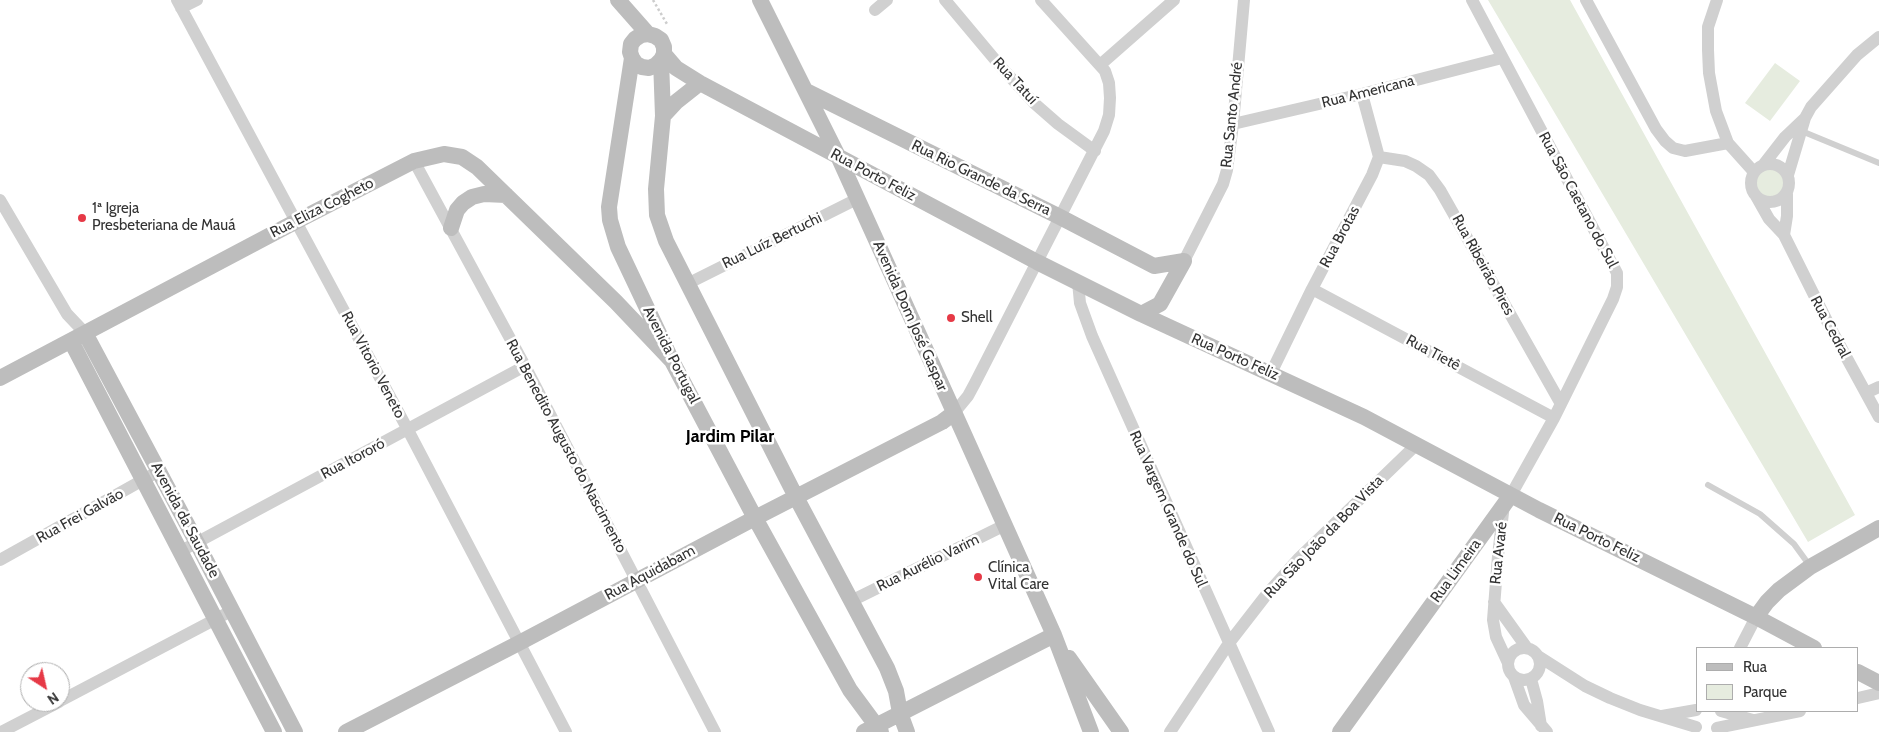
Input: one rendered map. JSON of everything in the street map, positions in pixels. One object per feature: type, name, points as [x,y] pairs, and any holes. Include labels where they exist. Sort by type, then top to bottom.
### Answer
[{"type":"street","points":[[179,4],[197,0]]},
{"type":"street","name":"Avenida Dom José Gaspar","points":[[760,0],[808,92],[838,156],[1054,635]]},
{"type":"street","points":[[875,10],[887,0]]},
{"type":"street","name":"Rua Tatuí","points":[[946,0],[1002,68],[1034,103],[1094,151]]},
{"type":"street","points":[[954,412],[968,396],[1094,151],[1104,131],[1109,115],[1109,82],[1105,71],[1041,0]]},
{"type":"street","points":[[1100,65],[1174,0]]},
{"type":"street","name":"Rua Santo André","points":[[1162,300],[1223,184],[1227,170],[1244,0]]},
{"type":"street","name":"Rua São Caetano do Sul","points":[[1472,0],[1617,273],[1617,287],[1613,300],[1560,404]]},
{"type":"street","points":[[1586,0],[1656,129],[1665,141],[1674,148],[1685,151],[1728,143]]},
{"type":"street","points":[[1717,0],[1708,27],[1709,73],[1716,111],[1728,143],[1759,168]]},
{"type":"street","name":"Avenida Portugal","points":[[621,3],[648,34]]},
{"type":"street","name":"Avenida Portugal","points":[[621,3],[632,51],[609,207],[610,220],[618,247],[672,361],[755,518],[874,730]]},
{"type":"street","name":"Rua Vitorio Veneto","points":[[179,4],[408,430],[566,732]]},
{"type":"street","points":[[663,57],[656,66],[649,68],[636,64],[632,51],[636,39],[641,35],[648,34],[661,40],[664,47],[663,116],[656,189],[657,216],[666,241],[796,497],[893,681],[900,713],[907,732]]},
{"type":"street","points":[[1787,194],[1782,199],[1766,202],[1756,196],[1751,183],[1759,168],[1797,129],[1811,107],[1857,55],[1879,38]]},
{"type":"street","name":"Rua Porto Feliz","points":[[663,57],[676,68],[700,83],[1037,262],[1174,330],[1364,417],[1508,499],[1756,618],[1812,647]]},
{"type":"street","name":"Rua Americana","points":[[1233,124],[1362,94],[1502,58]]},
{"type":"street","points":[[663,116],[676,102],[700,83]]},
{"type":"street","name":"Rua Rio Grande da Serra","points":[[808,92],[1060,217],[1154,266]]},
{"type":"street","points":[[1362,94],[1379,156]]},
{"type":"street","points":[[1784,235],[1788,216],[1787,194],[1790,184],[1788,175],[1797,129]]},
{"type":"street","name":"Rua Eliza Cogheto","points":[[0,378],[414,161],[444,154],[462,157],[477,167],[616,302],[672,361]]},
{"type":"street","name":"Rua Ribeirão Pires","points":[[1379,156],[1405,161],[1416,166],[1429,175],[1440,190],[1560,404]]},
{"type":"street","name":"Rua Brotas","points":[[1271,373],[1312,289],[1372,175],[1379,156]]},
{"type":"street","name":"Rua Benedito Augusto do Nascimento","points":[[414,161],[638,580],[715,732]]},
{"type":"street","points":[[1759,168],[1774,164],[1780,166],[1788,175]]},
{"type":"street","points":[[450,228],[457,210],[472,197],[484,194],[506,195]]},
{"type":"street","name":"Rua Cedral","points":[[1756,196],[1769,219],[1784,235],[1827,322],[1879,417]]},
{"type":"street","name":"Rua Luíz Bertuchi","points":[[687,284],[857,199]]},
{"type":"street","name":"Avenida da Saudade","points":[[0,200],[67,314],[144,480],[274,732]]},
{"type":"street","points":[[1174,330],[1162,300],[1154,266],[1184,261]]},
{"type":"street","name":"Rua Vargem Grande do Sul","points":[[1078,282],[1080,302],[1092,336],[1269,732]]},
{"type":"street","name":"Rua Tietê","points":[[1312,289],[1554,418]]},
{"type":"street","points":[[616,302],[634,302],[642,299]]},
{"type":"street","points":[[1141,314],[1162,300]]},
{"type":"street","name":"Avenida da Saudade","points":[[78,337],[159,471],[295,732]]},
{"type":"street","name":"Rua Itororó","points":[[181,551],[525,366]]},
{"type":"street","points":[[1866,393],[1879,387]]},
{"type":"street","name":"Rua Limeira","points":[[1340,732],[1508,499],[1560,404]]},
{"type":"street","name":"Rua Aquidabam","points":[[346,732],[942,422],[954,412]]},
{"type":"street","name":"Rua São João da Boa Vista","points":[[1170,732],[1229,643],[1267,594],[1299,558],[1416,445]]},
{"type":"street","name":"Rua Frei Galvão","points":[[0,560],[159,471]]},
{"type":"street","name":"Rua Avaré","points":[[1508,499],[1494,602],[1495,630],[1508,663]]},
{"type":"street","name":"Rua Aurélio Varim","points":[[851,601],[1005,525]]},
{"type":"street","points":[[1741,647],[1756,618],[1767,602],[1779,590],[1810,567],[1879,528]]},
{"type":"street","name":"Rua Avaré","points":[[1494,602],[1527,648]]},
{"type":"street","points":[[70,696],[233,610]]},
{"type":"street","points":[[874,730],[900,713],[1054,635]]},
{"type":"street","points":[[1054,635],[1091,732]]},
{"type":"street","points":[[1054,635],[1121,732]]},
{"type":"street","points":[[1544,729],[1524,704],[1514,677],[1510,673],[1509,658],[1516,649],[1527,648],[1564,674],[1610,698],[1702,731]]},
{"type":"street","points":[[1538,656],[1540,666],[1533,677],[1544,729]]},
{"type":"street","points":[[1859,673],[1879,684]]},
{"type":"street","points":[[1514,677],[1525,680],[1533,677],[1564,674]]},
{"type":"street","points":[[1859,698],[1879,693]]},
{"type":"street","points":[[1660,716],[1696,709]]},
{"type":"street","points":[[0,726],[3,732],[40,712]]},
{"type":"street","points":[[1696,712],[1693,719],[1702,731]]},
{"type":"street","points":[[1713,730],[1721,720],[1720,712]]},
{"type":"street","points":[[1724,712],[1755,721]]},
{"type":"street","points":[[1713,730],[1796,712]]},
{"type":"lane","points":[[1797,129],[1879,163]]},
{"type":"lane","points":[[1708,485],[1760,514],[1794,544],[1810,567]]},
{"type":"green space","points":[[1488,0],[1570,0],[1855,515],[1808,542]]},
{"type":"green space","points":[[1775,63],[1800,81],[1770,121],[1745,103]]},
{"type":"green space","points":[[1771,166],[1778,167],[1783,171],[1787,176],[1787,190],[1783,195],[1778,199],[1771,200],[1764,199],[1759,195],[1755,190],[1754,183],[1755,176],[1759,171],[1764,167]]},
{"type":"place","name":"1ª Igreja Presbeteriana de Mauá","points":[[82,218]]},
{"type":"place","name":"Shell","points":[[951,318]]},
{"type":"place","name":"Clínica Vital Care","points":[[978,577]]},
{"type":"district","name":"Jardim Pilar","points":[[730,437]]}]
